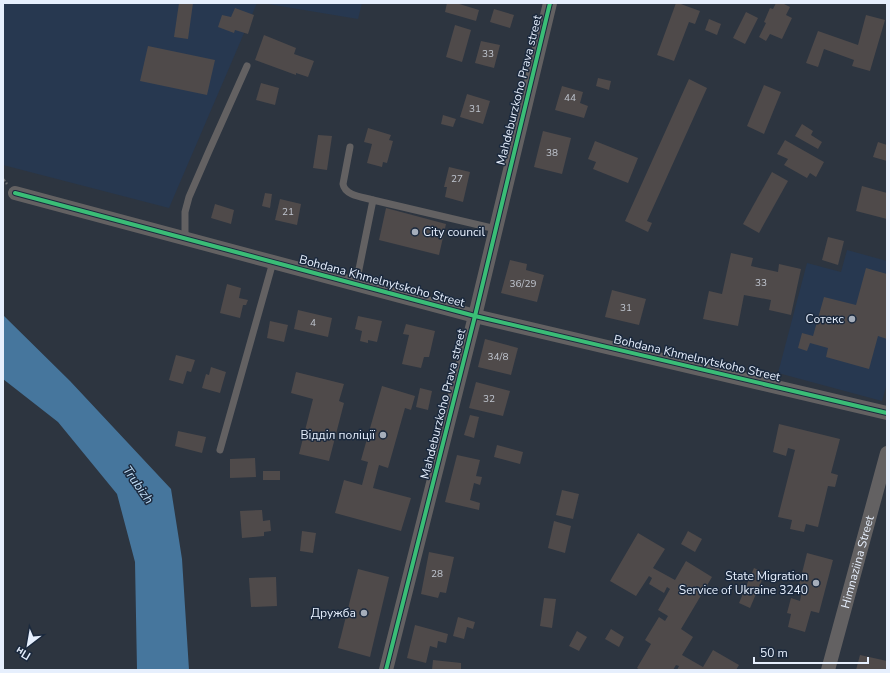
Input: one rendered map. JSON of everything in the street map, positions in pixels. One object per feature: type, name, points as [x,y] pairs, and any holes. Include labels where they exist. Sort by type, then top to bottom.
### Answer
[{"type":"street","name":"Mahdeburzkoho Prava street","points":[[386,670],[475,316],[550,3]]},
{"type":"street","name":"Bohdana Khmelnytskoho Street","points":[[15,193],[475,316],[887,413]]},
{"type":"street","name":"Himnaziina Street","points":[[828,670],[887,453]]},
{"type":"lane","points":[[185,238],[185,212],[189,197],[247,66]]},
{"type":"lane","points":[[350,147],[343,184],[346,190],[353,195],[496,229]]},
{"type":"lane","points":[[356,284],[373,200]]},
{"type":"lane","points":[[220,450],[273,262]]},
{"type":"shaded area","points":[[3,3],[257,3],[169,208],[3,165]]},
{"type":"shaded area","points":[[262,3],[362,3],[358,19]]},
{"type":"shaded area","points":[[847,250],[887,261],[887,383],[882,401],[778,373],[807,263],[841,272]]},
{"type":"water","name":"Trubizh","points":[[3,315],[70,381],[171,489],[182,559],[189,670],[137,670],[135,562],[117,494],[58,422],[3,379]]},
{"type":"building","points":[[179,3],[193,3],[188,39],[174,37]]},
{"type":"building","points":[[447,3],[456,3],[479,10],[476,21],[445,12]]},
{"type":"building","points":[[676,3],[700,11],[695,24],[689,22],[674,61],[657,55]]},
{"type":"building","points":[[776,3],[782,3],[790,7],[786,15],[792,18],[782,39],[770,34],[766,41],[759,37],[766,23],[764,22],[770,8],[773,9]]},
{"type":"building","points":[[235,8],[254,15],[248,34],[235,30],[234,33],[218,27],[222,15],[231,17]]},
{"type":"building","points":[[494,9],[514,15],[510,28],[490,22]]},
{"type":"building","points":[[746,12],[758,18],[745,44],[733,38]]},
{"type":"building","points":[[866,15],[885,20],[870,71],[852,66],[854,60],[824,49],[818,67],[806,63],[818,31],[858,45]]},
{"type":"building","points":[[709,19],[721,24],[717,35],[705,30]]},
{"type":"building","points":[[455,25],[471,30],[462,62],[446,57]]},
{"type":"building","points":[[264,35],[296,48],[294,54],[314,61],[308,77],[296,73],[296,75],[255,60]]},
{"type":"building","points":[[481,41],[500,45],[494,68],[475,63]]},
{"type":"building","points":[[148,46],[215,60],[207,95],[140,81]]},
{"type":"building","points":[[598,78],[611,81],[609,90],[596,86]]},
{"type":"building","points":[[689,79],[707,88],[647,221],[652,223],[648,232],[625,221]]},
{"type":"building","points":[[261,83],[279,88],[275,105],[256,100]]},
{"type":"building","points":[[764,85],[781,92],[764,134],[747,126]]},
{"type":"building","points":[[562,86],[583,92],[580,103],[588,106],[584,118],[555,110]]},
{"type":"building","points":[[467,94],[490,101],[483,124],[460,117]]},
{"type":"building","points":[[443,115],[456,119],[453,127],[441,124]]},
{"type":"building","points":[[802,124],[813,131],[811,135],[822,142],[818,149],[795,136]]},
{"type":"building","points":[[368,128],[391,135],[389,140],[393,141],[387,163],[383,162],[382,167],[367,163],[372,144],[364,142]]},
{"type":"building","points":[[543,131],[571,138],[562,174],[534,167]]},
{"type":"building","points":[[318,135],[332,136],[327,170],[313,168]]},
{"type":"building","points":[[785,140],[824,162],[816,177],[810,173],[807,178],[784,165],[788,159],[777,154]]},
{"type":"building","points":[[595,141],[638,158],[628,183],[593,169],[596,162],[588,159]]},
{"type":"building","points":[[878,142],[887,145],[887,161],[873,157]]},
{"type":"building","points":[[449,167],[470,172],[463,202],[445,197],[447,187],[444,187]]},
{"type":"building","points":[[772,172],[788,181],[759,233],[743,224]]},
{"type":"building","points":[[862,186],[887,193],[887,219],[856,211]]},
{"type":"building","points":[[265,193],[272,194],[270,208],[262,206]]},
{"type":"building","points":[[280,199],[301,204],[297,225],[275,220]]},
{"type":"building","points":[[215,204],[234,210],[231,224],[211,218]]},
{"type":"building","name":"City council","points":[[386,208],[446,224],[439,255],[379,240]]},
{"type":"building","points":[[828,237],[844,241],[838,265],[822,260]]},
{"type":"building","points":[[731,253],[753,258],[751,266],[778,272],[779,264],[801,269],[791,315],[769,310],[771,300],[744,295],[738,326],[703,319],[709,291],[722,294]]},
{"type":"building","points":[[510,260],[527,264],[526,270],[544,275],[537,302],[501,293]]},
{"type":"building","name":"Сотекс","points":[[866,268],[887,274],[887,339],[878,336],[869,369],[826,357],[828,348],[810,343],[807,351],[798,348],[802,333],[813,336],[824,297],[856,305]]},
{"type":"building","points":[[227,284],[241,288],[239,298],[248,300],[246,305],[243,305],[240,318],[220,313]]},
{"type":"building","points":[[612,290],[646,299],[639,325],[605,317]]},
{"type":"building","points":[[298,310],[332,318],[328,337],[294,329]]},
{"type":"building","points":[[358,316],[382,321],[377,342],[368,340],[368,343],[360,341],[362,331],[355,329]]},
{"type":"building","points":[[270,321],[288,325],[284,342],[267,338]]},
{"type":"building","points":[[406,324],[435,331],[429,357],[424,357],[421,368],[402,364],[409,335],[403,334]]},
{"type":"building","points":[[485,339],[518,348],[511,375],[478,367]]},
{"type":"building","points":[[176,355],[195,360],[191,372],[187,371],[183,384],[169,380]]},
{"type":"building","points":[[211,367],[226,372],[220,393],[202,388],[206,374],[209,375]]},
{"type":"building","points":[[296,372],[344,384],[339,401],[344,403],[329,461],[299,454],[313,399],[291,393]]},
{"type":"building","points":[[476,382],[510,391],[503,416],[469,408]]},
{"type":"building","name":"Відділ поліції","points":[[382,386],[415,396],[411,410],[405,408],[388,468],[379,465],[373,488],[411,498],[401,531],[335,513],[344,480],[362,485],[368,462],[361,460]]},
{"type":"building","points":[[420,388],[432,391],[428,410],[416,407]]},
{"type":"building","points":[[470,415],[479,417],[474,438],[464,435]]},
{"type":"building","points":[[779,424],[840,439],[831,473],[838,475],[835,487],[828,486],[818,527],[806,524],[804,532],[790,529],[792,520],[778,517],[795,450],[788,448],[786,456],[773,452]]},
{"type":"building","points":[[178,431],[206,437],[202,453],[175,446]]},
{"type":"building","points":[[497,445],[523,452],[520,464],[494,457]]},
{"type":"building","points":[[457,455],[480,460],[476,476],[482,477],[480,485],[474,483],[470,500],[480,503],[479,510],[445,502]]},
{"type":"building","points":[[255,458],[256,477],[230,478],[230,459]]},
{"type":"building","points":[[263,471],[280,471],[280,480],[263,480]]},
{"type":"building","points":[[562,490],[579,494],[573,519],[556,515]]},
{"type":"building","points":[[262,510],[263,521],[270,520],[271,531],[264,532],[264,536],[242,538],[240,511]]},
{"type":"building","points":[[554,521],[571,526],[565,553],[548,548]]},
{"type":"building","points":[[302,531],[316,533],[313,553],[300,551]]},
{"type":"building","points":[[688,531],[702,539],[695,552],[681,544]]},
{"type":"building","points":[[638,533],[665,549],[653,568],[675,580],[686,561],[712,577],[681,629],[693,637],[682,655],[703,667],[713,650],[739,665],[736,670],[677,670],[679,666],[676,665],[673,670],[640,670],[637,668],[651,644],[645,640],[659,617],[665,621],[668,616],[658,610],[670,589],[667,587],[664,593],[649,584],[652,578],[649,576],[636,596],[610,581]]},
{"type":"building","points":[[429,552],[454,557],[446,593],[440,592],[438,598],[421,594]]},
{"type":"building","points":[[807,553],[833,560],[819,613],[811,611],[805,632],[788,627],[791,614],[787,613],[791,598],[800,601],[802,590],[798,589]]},
{"type":"building","points":[[754,568],[765,573],[750,608],[739,603]]},
{"type":"building","name":"Дружба","points":[[358,569],[389,577],[370,657],[338,648]]},
{"type":"building","points":[[276,577],[277,606],[251,607],[249,578]]},
{"type":"building","points":[[544,598],[556,599],[552,628],[540,626]]},
{"type":"building","points":[[458,617],[475,622],[473,629],[467,627],[464,639],[453,636]]},
{"type":"building","points":[[415,625],[448,634],[446,643],[438,641],[437,648],[430,646],[426,663],[407,658]]},
{"type":"building","points":[[611,629],[624,637],[619,647],[605,639]]},
{"type":"building","points":[[577,631],[587,637],[579,651],[569,646]]},
{"type":"building","points":[[860,655],[887,661],[887,670],[856,670]]},
{"type":"building","points":[[433,660],[461,663],[461,670],[432,670]]},
{"type":"cycle path","points":[[386,670],[475,316],[550,3]]},
{"type":"cycle path","points":[[15,193],[475,316],[887,413]]},
{"type":"place","name":"City council","points":[[415,232]]},
{"type":"place","name":"Сотекс","points":[[852,319]]},
{"type":"place","name":"Відділ поліції","points":[[383,435]]},
{"type":"place","name":"State Migration Service of Ukraine 3240","points":[[816,583]]},
{"type":"place","name":"Дружба","points":[[364,613]]}]
